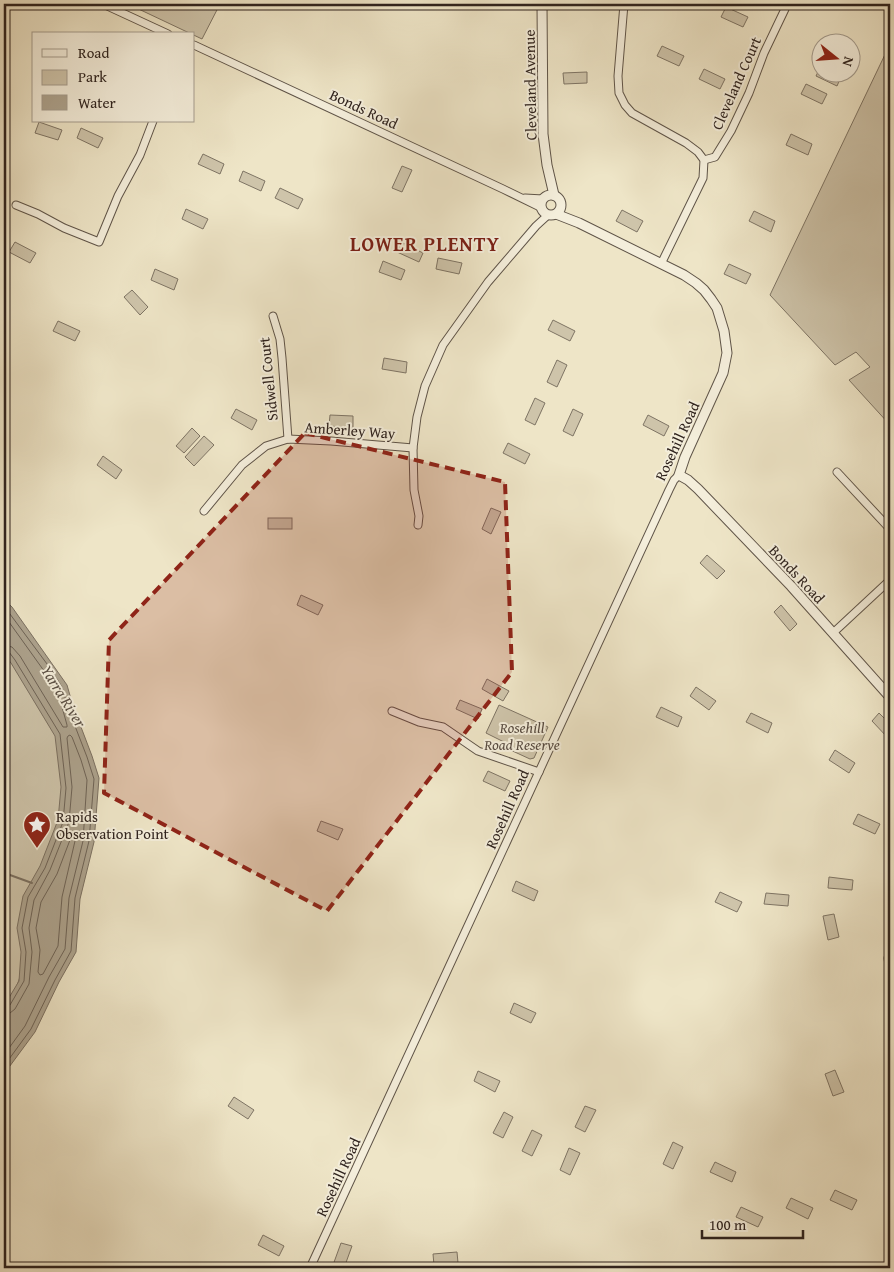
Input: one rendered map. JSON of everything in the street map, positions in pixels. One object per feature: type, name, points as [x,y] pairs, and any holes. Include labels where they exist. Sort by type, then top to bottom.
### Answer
[{"type":"street","points":[[103,4],[164,32]]},
{"type":"street","name":"Cleveland Avenue","points":[[542,4],[543,134],[549,206]]},
{"type":"street","points":[[624,4],[618,76],[619,93],[632,113],[686,143],[698,152],[704,160],[703,178],[661,264]]},
{"type":"street","name":"Cleveland Court","points":[[704,160],[715,157],[731,131],[785,9]]},
{"type":"street","name":"Bonds Road","points":[[195,45],[522,198],[549,206],[579,224],[684,276],[704,290],[717,308],[724,331]]},
{"type":"street","points":[[16,204],[64,228],[99,242],[118,196],[140,155],[153,122]]},
{"type":"street","name":"Amberley Way","points":[[204,511],[242,465],[266,446],[288,439],[413,448],[417,417],[425,386],[443,345],[488,282],[536,226],[549,206]]},
{"type":"street","name":"Sidwell Court","points":[[273,316],[280,339],[288,439]]},
{"type":"street","name":"Rosehill Road","points":[[310,1268],[669,490],[679,475],[685,457],[723,373],[727,353],[724,331]]},
{"type":"street","points":[[413,448],[414,490],[419,516],[418,525]]},
{"type":"street","points":[[837,472],[890,529]]},
{"type":"street","name":"Bonds Road","points":[[679,475],[698,489],[791,586],[890,697]]},
{"type":"street","points":[[833,633],[890,580]]},
{"type":"street","points":[[392,711],[419,722],[443,727],[478,751],[539,772]]},
{"type":"street","points":[[888,958],[890,972]]},
{"type":"street","points":[[626,1268],[649,1268]]},
{"type":"highlighted area","points":[[305,433],[505,482],[512,672],[327,911],[104,793],[109,640]]},
{"type":"green space","points":[[128,4],[220,4],[202,39],[195,36],[195,32],[187,32]]},
{"type":"green space","points":[[726,7],[748,17],[743,27],[721,17]]},
{"type":"green space","points":[[890,44],[890,425],[849,380],[870,367],[856,352],[835,365],[770,295]]},
{"type":"green space","points":[[662,46],[684,56],[679,66],[657,56]]},
{"type":"green space","points":[[704,69],[725,79],[720,89],[699,79]]},
{"type":"green space","points":[[587,72],[587,83],[564,84],[563,73]]},
{"type":"green space","points":[[829,82],[839,82],[837,86]]},
{"type":"green space","points":[[806,84],[827,94],[822,104],[801,94]]},
{"type":"green space","points":[[39,122],[62,130],[58,140],[35,133]]},
{"type":"green space","points":[[81,128],[103,138],[98,148],[77,138]]},
{"type":"green space","points":[[791,134],[812,144],[808,155],[786,145]]},
{"type":"green space","points":[[203,154],[224,164],[220,174],[198,164]]},
{"type":"green space","points":[[402,166],[412,170],[402,192],[392,188]]},
{"type":"green space","points":[[243,171],[265,181],[261,191],[239,181]]},
{"type":"green space","points":[[280,188],[303,199],[298,209],[275,198]]},
{"type":"green space","points":[[186,209],[208,219],[203,229],[182,219]]},
{"type":"green space","points":[[622,210],[643,221],[637,232],[616,221]]},
{"type":"green space","points":[[754,211],[775,221],[771,232],[749,221]]},
{"type":"green space","points":[[15,242],[36,253],[30,263],[9,252]]},
{"type":"green space","points":[[401,242],[423,253],[419,262],[397,252]]},
{"type":"green space","points":[[438,258],[462,263],[459,274],[436,269]]},
{"type":"green space","points":[[383,261],[405,270],[401,280],[379,272]]},
{"type":"green space","points":[[729,264],[751,274],[746,284],[724,274]]},
{"type":"green space","points":[[155,269],[178,279],[174,290],[151,280]]},
{"type":"green space","points":[[132,290],[148,307],[140,315],[124,297]]},
{"type":"green space","points":[[553,320],[575,331],[570,341],[548,330]]},
{"type":"green space","points":[[58,321],[80,331],[75,341],[53,331]]},
{"type":"green space","points":[[384,358],[407,362],[406,373],[382,369]]},
{"type":"green space","points":[[557,360],[567,365],[557,387],[547,382]]},
{"type":"green space","points":[[535,398],[545,403],[535,425],[525,420]]},
{"type":"green space","points":[[236,409],[257,420],[252,430],[231,418]]},
{"type":"green space","points":[[573,409],[583,414],[573,436],[563,431]]},
{"type":"green space","points":[[330,415],[353,416],[353,428],[329,426]]},
{"type":"green space","points":[[648,415],[669,426],[664,436],[643,425]]},
{"type":"green space","points":[[192,428],[200,436],[184,453],[176,446]]},
{"type":"green space","points":[[204,436],[214,445],[194,466],[185,457]]},
{"type":"green space","points":[[508,443],[530,454],[525,464],[503,453]]},
{"type":"green space","points":[[103,456],[122,470],[116,479],[97,465]]},
{"type":"green space","points":[[491,508],[501,512],[491,534],[482,529]]},
{"type":"green space","points":[[268,518],[292,518],[292,529],[268,529]]},
{"type":"green space","points":[[707,555],[725,571],[717,579],[700,563]]},
{"type":"green space","points":[[301,595],[323,605],[318,615],[297,605]]},
{"type":"green space","points":[[781,605],[797,624],[790,631],[774,612]]},
{"type":"green space","points":[[4,637],[44,691],[72,774],[26,960],[4,1022]]},
{"type":"green space","points":[[487,679],[509,691],[503,701],[482,689]]},
{"type":"green space","points":[[696,687],[716,701],[709,710],[690,696]]},
{"type":"green space","points":[[460,700],[482,709],[478,719],[456,709]]},
{"type":"green space","name":"Rosehill Road Reserve","points":[[499,705],[548,727],[534,758],[530,759],[506,748],[504,742],[486,733]]},
{"type":"green space","points":[[661,707],[682,717],[678,727],[656,717]]},
{"type":"green space","points":[[751,713],[772,723],[768,733],[746,722]]},
{"type":"green space","points":[[879,713],[890,724],[890,736],[888,738],[872,721]]},
{"type":"green space","points":[[835,750],[855,763],[849,773],[829,760]]},
{"type":"green space","points":[[488,771],[510,781],[505,791],[483,781]]},
{"type":"green space","points":[[858,814],[880,824],[875,834],[853,824]]},
{"type":"green space","points":[[321,821],[343,829],[338,840],[317,831]]},
{"type":"green space","points":[[829,877],[853,880],[852,890],[828,888]]},
{"type":"green space","points":[[516,881],[538,891],[534,901],[512,891]]},
{"type":"green space","points":[[720,892],[742,902],[737,912],[715,902]]},
{"type":"green space","points":[[766,893],[789,895],[788,906],[764,904]]},
{"type":"green space","points":[[834,914],[839,937],[828,940],[823,916]]},
{"type":"green space","points":[[514,1003],[536,1013],[531,1023],[510,1013]]},
{"type":"green space","points":[[835,1070],[844,1092],[833,1096],[825,1074]]},
{"type":"green space","points":[[478,1071],[500,1081],[495,1092],[474,1081]]},
{"type":"green space","points":[[234,1097],[254,1110],[248,1119],[228,1106]]},
{"type":"green space","points":[[585,1106],[596,1110],[585,1132],[575,1127]]},
{"type":"green space","points":[[504,1112],[513,1117],[503,1138],[493,1133]]},
{"type":"green space","points":[[532,1130],[542,1135],[532,1156],[522,1151]]},
{"type":"green space","points":[[673,1142],[683,1147],[673,1169],[663,1164]]},
{"type":"green space","points":[[569,1148],[580,1153],[570,1175],[560,1170]]},
{"type":"green space","points":[[715,1162],[736,1172],[732,1182],[710,1172]]},
{"type":"green space","points":[[835,1190],[857,1200],[852,1210],[830,1200]]},
{"type":"green space","points":[[791,1198],[813,1208],[808,1219],[786,1208]]},
{"type":"green space","points":[[741,1207],[763,1217],[758,1227],[736,1217]]},
{"type":"green space","points":[[263,1235],[284,1246],[279,1256],[258,1245]]},
{"type":"green space","points":[[341,1243],[352,1246],[344,1268],[333,1265]]},
{"type":"green space","points":[[457,1252],[458,1263],[434,1265],[433,1254]]},
{"type":"water","name":"Yarra River","points":[[4,599],[12,607],[67,685],[99,778],[94,842],[80,899],[76,952],[35,1032],[4,1074],[4,1006],[19,981],[21,952],[17,928],[23,896],[40,866],[58,820],[61,787],[55,736],[4,654]]},
{"type":"waterway","points":[[4,878],[10,875],[32,883]]},
{"type":"place","name":"Rapids Observation Point","points":[[37,849]]},
{"type":"district","name":"LOWER PLENTY","points":[[425,243]]}]
